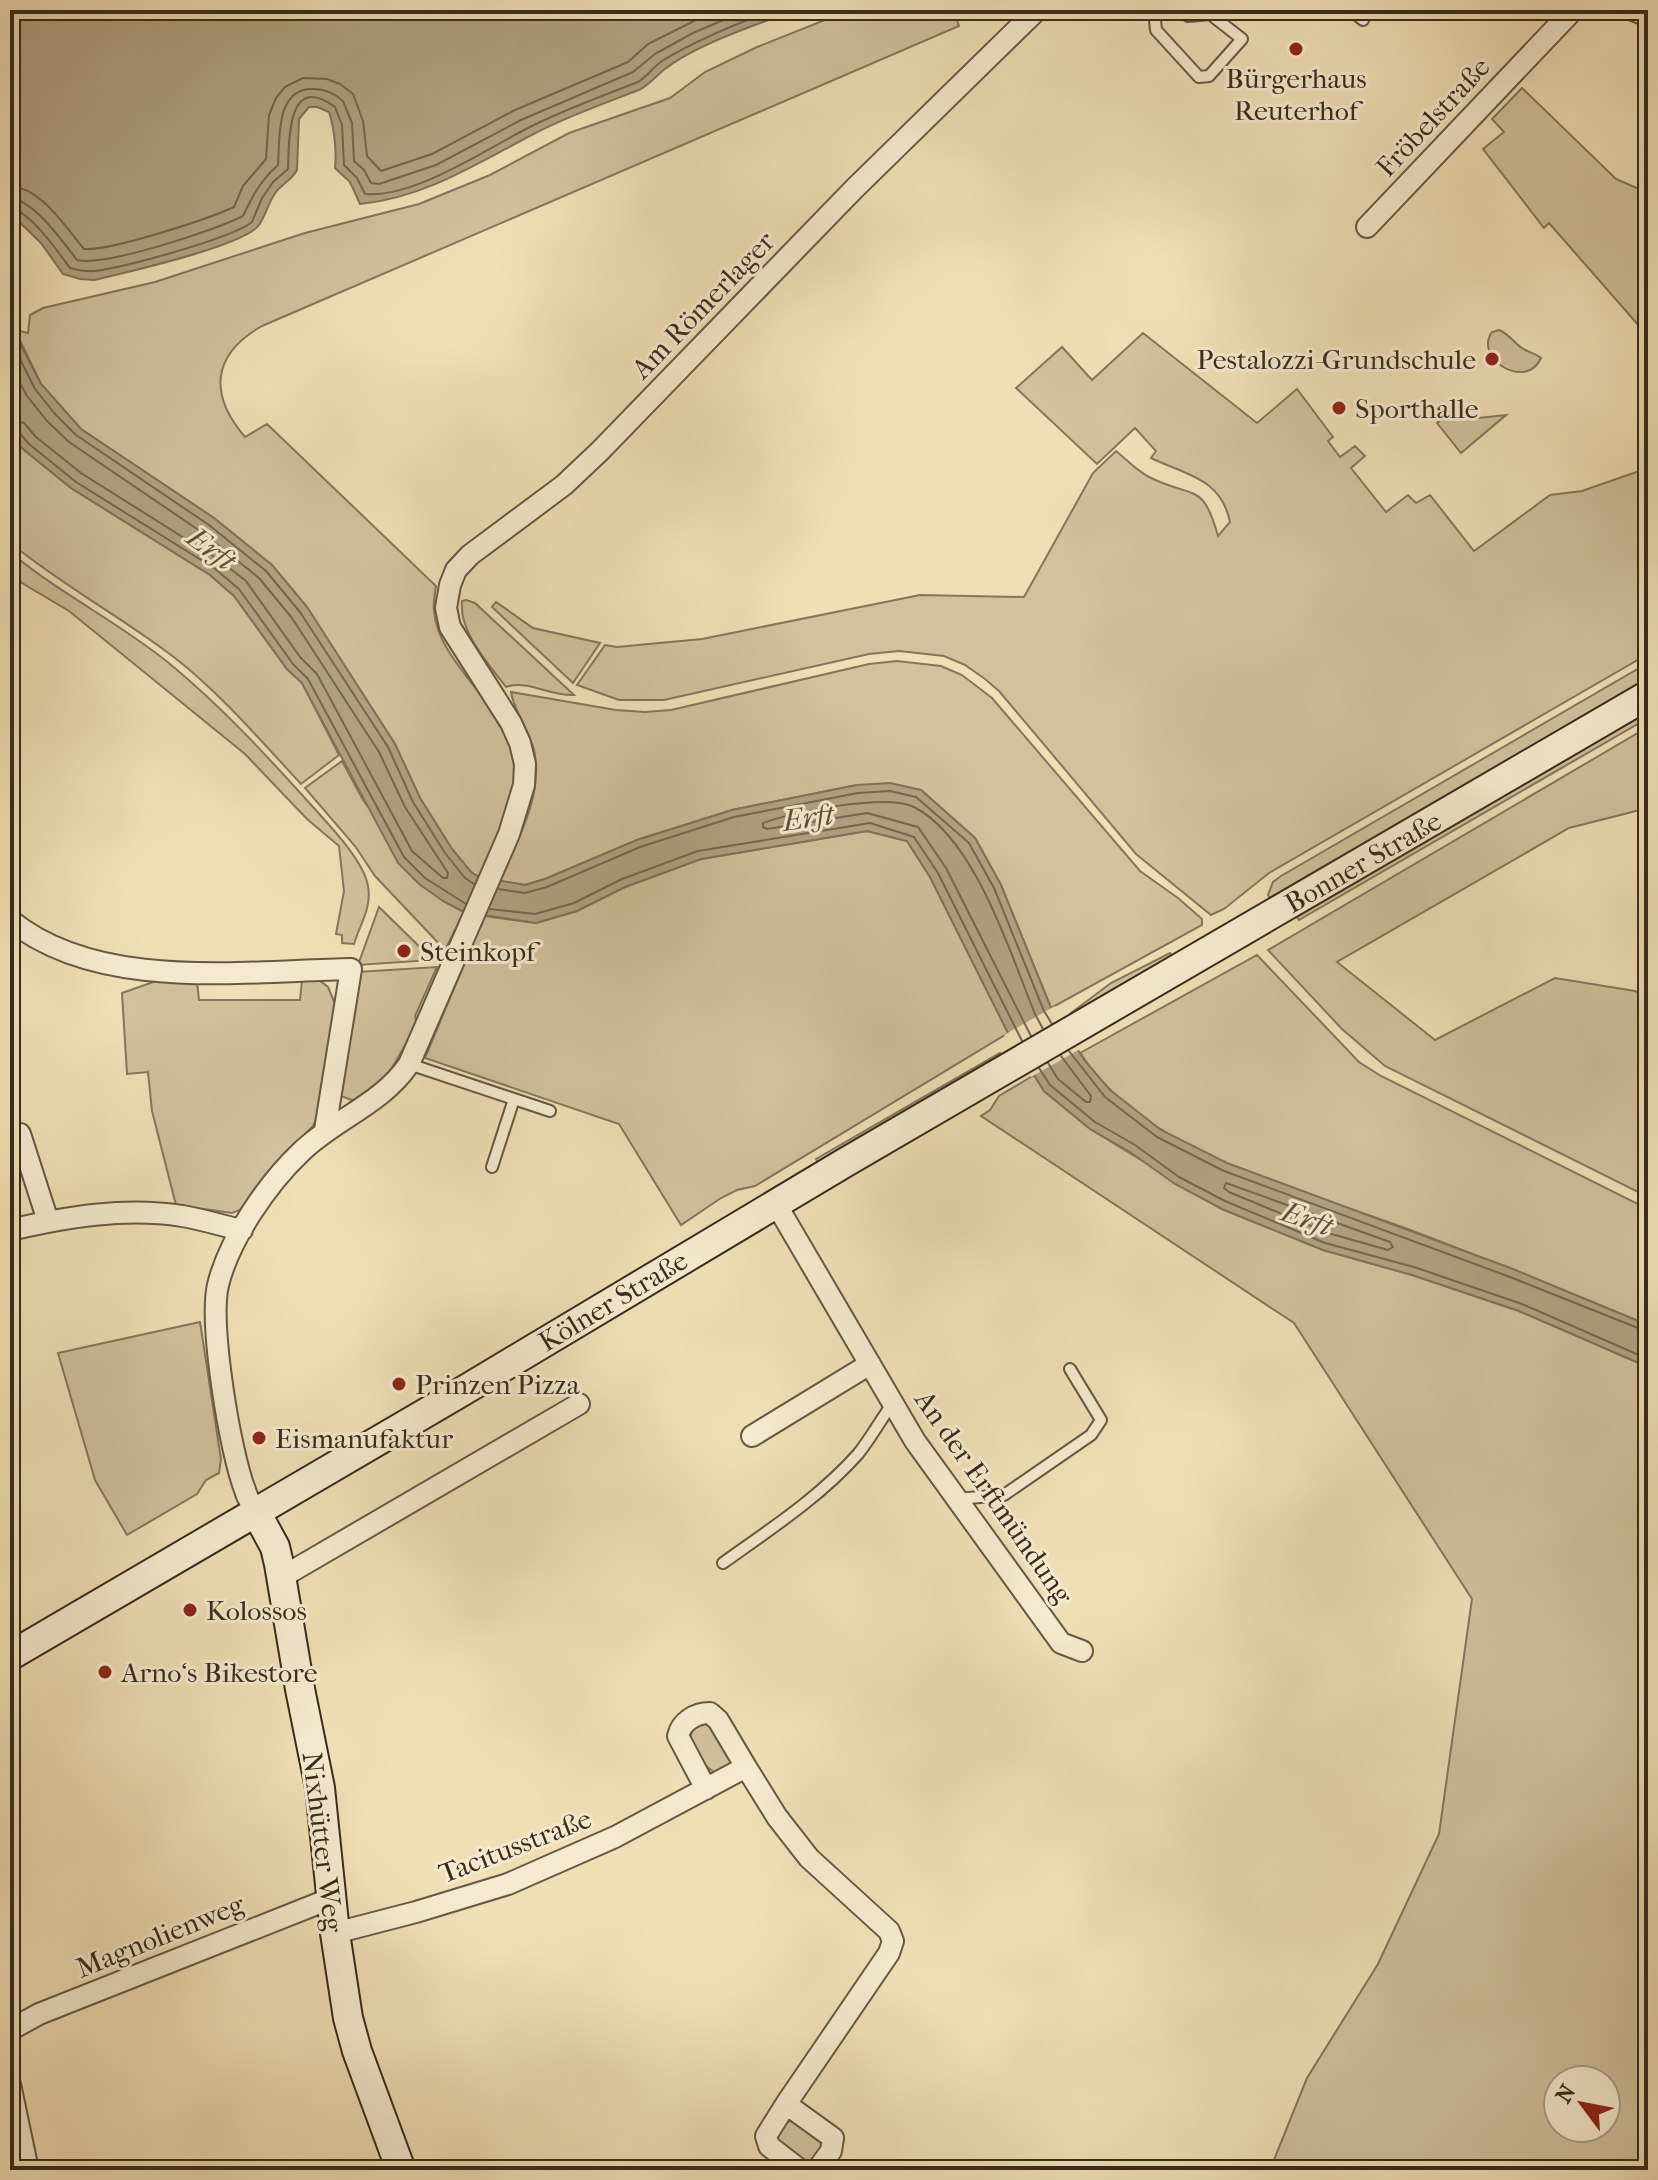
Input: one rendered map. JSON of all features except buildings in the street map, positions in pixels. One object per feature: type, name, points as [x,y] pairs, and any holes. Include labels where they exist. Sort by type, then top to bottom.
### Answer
[{"type":"main road","name":"Bonner Straße","points":[[1009,1067],[1648,695]]},
{"type":"main road","name":"Kölner Straße","points":[[10,1656],[1009,1067]]},
{"type":"main road","name":"Nixhütter Weg","points":[[256,1512],[275,1547],[282,1577],[320,1788],[343,1988],[357,2051],[401,2170]]},
{"type":"street","name":"Am Römerlager","points":[[409,1064],[509,834],[524,785],[525,764],[511,723],[450,627],[447,596],[456,570],[470,555],[564,485],[600,451],[854,189],[1037,10]]},
{"type":"street","name":"Fröbelstraße","points":[[1367,227],[1573,10]]},
{"type":"street","points":[[1633,10],[1648,16]]},
{"type":"street","points":[[10,920],[73,956],[135,969],[174,972],[351,969],[325,1130]]},
{"type":"street","points":[[256,1512],[244,1489],[226,1411],[216,1307],[217,1287],[242,1230],[280,1174],[325,1130],[385,1093],[409,1064]]},
{"type":"street","points":[[20,1134],[48,1221]]},
{"type":"street","name":"An der Erftmündung","points":[[776,1204],[915,1441],[1061,1643],[1082,1651]]},
{"type":"street","points":[[10,1230],[88,1215],[136,1213],[181,1216],[242,1230]]},
{"type":"street","points":[[752,1436],[870,1364]]},
{"type":"street","points":[[282,1577],[579,1404]]},
{"type":"street","points":[[706,1789],[678,1736],[685,1722],[700,1714],[710,1713],[718,1720],[777,1817],[809,1858],[889,1931],[893,1941],[889,1953],[766,2136],[769,2146],[800,2170]]},
{"type":"street","name":"Tacitusstraße","points":[[335,1933],[508,1884],[615,1837],[746,1767]]},
{"type":"street","name":"Magnolienweg","points":[[10,2030],[39,2014],[332,1898]]},
{"type":"street","points":[[10,2084],[28,2170]]},
{"type":"street","points":[[786,2104],[833,2138],[831,2151],[817,2170]]},
{"type":"lane","points":[[1154,10],[1156,30],[1199,77],[1209,76],[1242,39],[1210,14],[1188,16],[1179,10]]},
{"type":"lane","points":[[1351,10],[1363,20]]},
{"type":"lane","points":[[409,1064],[550,1111]]},
{"type":"lane","points":[[492,1167],[514,1099]]},
{"type":"lane","points":[[957,1499],[1004,1495],[1091,1435],[1101,1420],[1070,1369]]},
{"type":"lane","points":[[723,1563],[786,1518],[830,1481],[858,1453],[893,1403]]},
{"type":"shaded area","points":[[850,10],[953,10],[959,26],[262,326],[245,337],[225,363],[221,391],[225,406],[245,437],[267,424],[436,586],[434,607],[439,631],[449,651],[493,711],[513,755],[515,779],[510,804],[479,877],[452,849],[420,798],[395,744],[307,607],[272,565],[214,518],[81,429],[41,384],[15,330],[28,333],[30,315],[43,308],[155,282],[305,233],[419,204],[490,175],[569,133],[670,98],[705,72],[757,47]]},
{"type":"shaded area","points":[[1522,88],[1616,179],[1648,193],[1647,335],[1549,223],[1544,228],[1483,149],[1504,132],[1492,119]]},
{"type":"shaded area","points":[[1499,330],[1541,358],[1534,367],[1525,372],[1514,371],[1495,361],[1488,342],[1492,332]]},
{"type":"shaded area","points":[[1143,333],[1257,423],[1297,389],[1333,437],[1328,441],[1340,457],[1355,446],[1365,456],[1351,468],[1386,512],[1408,495],[1416,503],[1430,495],[1474,551],[1550,495],[1582,491],[1648,468],[1648,654],[1269,873],[1224,909],[1211,915],[1136,854],[999,691],[965,665],[944,656],[899,651],[869,654],[664,700],[619,700],[577,685],[605,645],[617,647],[702,639],[920,595],[1024,597],[1093,473],[1116,451],[1146,475],[1202,499],[1218,536],[1230,522],[1219,496],[1200,480],[1151,458],[1156,451],[1135,428],[1097,464],[1016,388],[1062,347],[1092,380]]},
{"type":"shaded area","points":[[1449,413],[1478,418],[1506,415],[1461,453],[1437,423]]},
{"type":"shaded area","points":[[10,433],[23,449],[71,488],[210,575],[234,596],[287,669],[302,683],[339,755],[301,784],[191,671],[13,545],[10,542]]},
{"type":"shaded area","points":[[10,552],[170,664],[244,733],[328,824],[353,855],[368,886],[367,909],[354,944],[342,943],[342,935],[336,934],[344,891],[339,846],[307,819],[245,754],[69,611],[22,583],[10,570]]},
{"type":"shaded area","points":[[462,601],[475,603],[574,695],[523,685],[506,687],[470,636],[462,613]]},
{"type":"shaded area","points":[[496,602],[533,628],[600,643],[573,683],[492,607]]},
{"type":"shaded area","points":[[897,661],[941,666],[962,675],[992,698],[1140,871],[1178,898],[1202,919],[1202,925],[1051,1008],[1001,885],[975,838],[921,790],[857,785],[732,810],[637,840],[525,885],[499,881],[527,818],[535,784],[534,750],[511,692],[616,710],[671,710],[869,664]]},
{"type":"shaded area","points":[[1648,663],[1648,682],[1327,869],[1270,898],[1268,895],[1273,882],[1281,876]]},
{"type":"shaded area","points":[[1648,712],[1648,718],[1299,920],[1297,917]]},
{"type":"shaded area","points":[[1648,727],[1648,808],[1569,828],[1337,962],[1435,1040],[1555,978],[1635,991],[1648,997],[1648,1197],[1385,1066],[1342,1029],[1268,950]]},
{"type":"shaded area","points":[[342,761],[363,800],[443,901],[464,912],[445,950],[375,876],[355,846],[305,788]]},
{"type":"shaded area","points":[[867,831],[907,841],[930,877],[1008,1033],[755,1186],[721,1198],[681,1225],[619,1124],[425,1058],[484,916],[536,923],[577,911],[625,887],[701,859]]},
{"type":"shaded area","points":[[379,907],[433,960],[358,965]]},
{"type":"shaded area","points":[[1170,953],[1174,958],[1074,1018],[1071,1013],[1111,983]]},
{"type":"shaded area","points":[[1257,955],[1359,1062],[1381,1076],[1648,1209],[1648,1325],[1405,1228],[1227,1164],[1184,1143],[1144,1118],[1109,1088],[1080,1053]]},
{"type":"shaded area","points":[[437,967],[415,1016],[417,1025],[386,1078],[357,1102],[341,1096],[339,1088],[357,972]]},
{"type":"shaded area","points":[[306,977],[319,980],[328,987],[336,1006],[313,1126],[274,1165],[240,1210],[232,1213],[176,1205],[152,1111],[148,1072],[127,1074],[122,993],[156,981],[197,981],[199,1000],[300,1000],[302,980]]},
{"type":"shaded area","points":[[1000,1053],[1003,1059],[818,1162],[816,1159]]},
{"type":"shaded area","points":[[1034,1075],[1044,1091],[1090,1129],[1222,1209],[1323,1250],[1412,1275],[1519,1311],[1648,1367],[1648,2170],[1270,2170],[1307,2078],[1378,1964],[1439,1834],[1472,1599],[1294,1323],[981,1116],[990,1110],[999,1096]]},
{"type":"shaded area","points":[[200,1322],[221,1459],[219,1473],[206,1480],[197,1494],[127,1535],[95,1480],[58,1353]]},
{"type":"shaded area","points":[[709,1721],[732,1759],[729,1767],[715,1773],[706,1766],[690,1738],[694,1726]]},
{"type":"shaded area","points":[[794,2119],[821,2141],[817,2155],[807,2166],[777,2144],[776,2135]]},
{"type":"water","points":[[10,10],[796,10],[710,43],[678,60],[641,89],[554,124],[467,170],[426,188],[383,201],[360,204],[350,182],[335,168],[335,140],[329,112],[309,107],[299,119],[297,170],[276,192],[259,225],[249,233],[208,250],[94,280],[63,274],[41,243],[10,213]]},
{"type":"water","name":"Erft","points":[[10,324],[41,384],[81,429],[214,518],[272,565],[307,607],[395,744],[420,798],[452,849],[471,872],[479,877],[525,885],[637,840],[732,810],[857,785],[890,783],[921,790],[975,838],[1001,885],[1051,1008],[1085,1061],[1110,1090],[1161,1130],[1227,1163],[1513,1269],[1648,1325],[1648,1367],[1519,1311],[1412,1275],[1323,1250],[1222,1209],[1175,1184],[1130,1152],[1090,1129],[1044,1091],[1008,1033],[930,877],[907,841],[867,831],[701,859],[625,887],[577,911],[536,923],[464,912],[443,901],[419,884],[398,863],[302,683],[287,669],[234,596],[210,575],[71,488],[23,449],[10,433]]},
{"type":"pier","points":[[1055,1006],[1082,1048],[1031,1077],[1004,1035]]},
{"type":"place","name":"Bürgerhaus Reuterhof","points":[[1296,49]]},
{"type":"place","name":"Pestalozzi-Grundschule","points":[[1492,359]]},
{"type":"place","name":"Sporthalle","points":[[1339,408]]},
{"type":"place","name":"Steinkopf","points":[[404,951]]},
{"type":"place","name":"Prinzen Pizza","points":[[399,1384]]},
{"type":"place","name":"Eismanufaktur","points":[[259,1438]]},
{"type":"place","name":"Kolossos","points":[[190,1610]]},
{"type":"place","name":"Arno‘s Bikestore","points":[[105,1672]]}]
